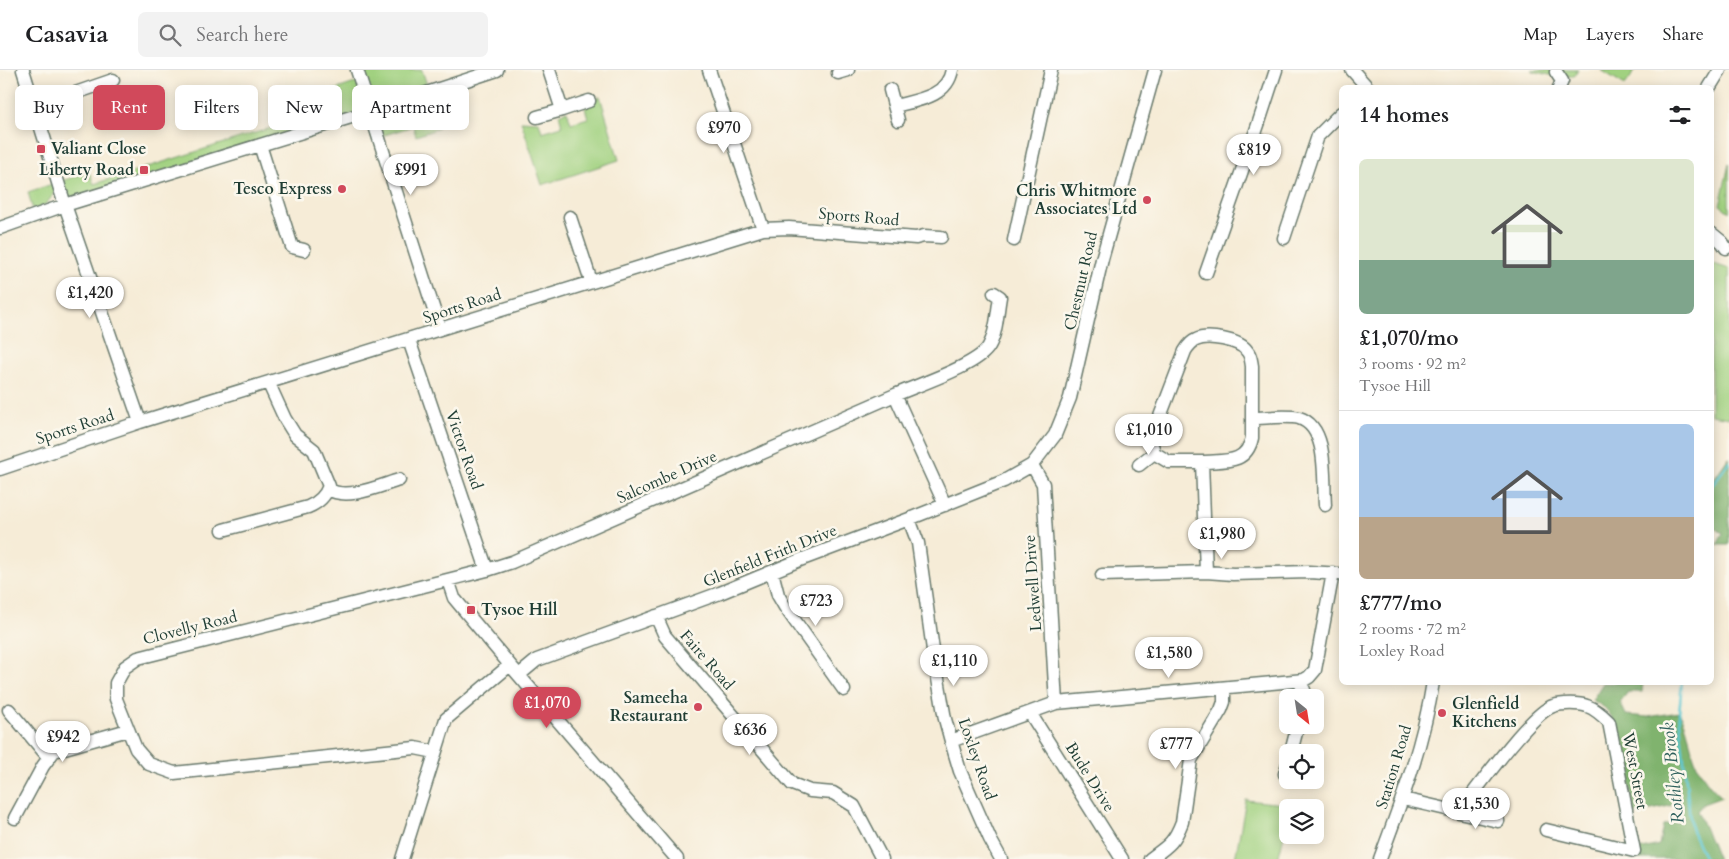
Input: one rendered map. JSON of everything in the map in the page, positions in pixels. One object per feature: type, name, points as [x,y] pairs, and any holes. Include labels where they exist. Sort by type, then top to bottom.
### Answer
[{"type":"street","points":[[23,70],[28,85]]},
{"type":"street","points":[[358,70],[363,85]]},
{"type":"street","points":[[451,85],[497,70]]},
{"type":"street","points":[[549,70],[562,110]]},
{"type":"street","points":[[709,70],[763,229]]},
{"type":"street","points":[[895,106],[939,92],[950,81],[952,70]]},
{"type":"street","points":[[1014,240],[1051,70]]},
{"type":"street","name":"Chestnut Road","points":[[1032,465],[1055,434],[1070,398],[1102,259],[1155,70]]},
{"type":"street","points":[[1206,273],[1276,70]]},
{"type":"street","points":[[1352,70],[1366,85]]},
{"type":"street","points":[[1711,85],[1720,70]]},
{"type":"street","points":[[1556,72],[1562,81],[1560,85]]},
{"type":"street","points":[[83,90],[113,80]]},
{"type":"street","points":[[890,90],[898,120]]},
{"type":"street","points":[[537,117],[589,101]]},
{"type":"street","points":[[1284,238],[1318,136],[1339,115]]},
{"type":"street","points":[[0,228],[65,205],[352,117]]},
{"type":"street","points":[[42,130],[65,205],[140,422]]},
{"type":"street","points":[[377,130],[440,329]]},
{"type":"street","points":[[260,145],[292,247],[304,250]]},
{"type":"street","points":[[570,217],[591,281]]},
{"type":"street","name":"Sports Road","points":[[0,469],[140,422],[269,384],[591,281],[763,229],[789,228],[916,238],[924,236],[942,237]]},
{"type":"street","points":[[1714,235],[1726,248]]},
{"type":"street","name":"Salcombe Drive","points":[[448,580],[512,562],[970,363],[984,354],[992,340],[1000,298],[994,293]]},
{"type":"street","points":[[1210,337],[1240,344],[1247,350],[1252,366],[1250,448],[1236,460],[1202,462],[1170,462],[1154,453],[1151,440],[1152,433],[1184,351],[1196,339],[1210,337]]},
{"type":"street","name":"Victor Road","points":[[409,340],[487,570]]},
{"type":"street","points":[[224,530],[308,507],[317,503],[326,494],[329,486],[314,450],[295,435],[285,419],[269,384]]},
{"type":"street","points":[[895,395],[945,505]]},
{"type":"street","points":[[1252,418],[1297,417],[1307,421],[1315,430],[1321,442],[1325,505]]},
{"type":"street","points":[[1137,466],[1154,453]]},
{"type":"street","points":[[1202,462],[1206,572]]},
{"type":"street","name":"Glenfield Frith Drive","points":[[519,675],[537,660],[908,520],[1004,481],[1032,465]]},
{"type":"street","name":"Ledwell Drive","points":[[1032,465],[1043,484],[1056,703]]},
{"type":"street","points":[[328,489],[340,494],[353,494],[399,480]]},
{"type":"street","name":"Loxley Road","points":[[908,520],[918,543],[933,650],[945,719],[951,741],[967,787],[1001,859]]},
{"type":"street","points":[[772,572],[778,595],[785,607],[844,690]]},
{"type":"street","points":[[951,741],[1056,703],[1299,681],[1309,677],[1315,670],[1337,573],[1233,574],[1206,572],[1102,575]]},
{"type":"street","points":[[448,580],[454,598],[671,857]]},
{"type":"street","name":"Clovelly Road","points":[[435,752],[415,748],[174,773],[149,764],[136,750],[116,699],[116,683],[125,667],[138,658],[448,580]]},
{"type":"street","name":"Faire Road","points":[[656,616],[665,636],[792,784],[810,791],[833,794],[854,806],[882,859]]},
{"type":"street","points":[[402,859],[446,719],[510,665]]},
{"type":"street","points":[[1299,681],[1303,689]]},
{"type":"street","name":"Station Road","points":[[1380,859],[1403,800],[1430,702],[1433,685]]},
{"type":"street","points":[[1150,859],[1174,840],[1182,822],[1191,760],[1224,702],[1224,688]]},
{"type":"street","name":"West Street","points":[[1459,812],[1496,764],[1540,713],[1551,706],[1561,704],[1587,705],[1609,722],[1635,855],[1546,830]]},
{"type":"street","points":[[9,710],[49,758]]},
{"type":"street","name":"Bude Drive","points":[[1030,713],[1122,859]]},
{"type":"street","points":[[15,818],[43,766],[54,751],[128,730]]},
{"type":"street","points":[[1403,800],[1498,821]]},
{"type":"street","points":[[1165,848],[1173,859]]},
{"type":"green space","points":[[361,70],[422,70],[427,85],[352,85],[352,117],[342,120],[342,87],[361,81]]},
{"type":"green space","points":[[1531,70],[1578,70],[1574,76],[1552,75]]},
{"type":"green space","points":[[1601,70],[1636,70],[1625,85]]},
{"type":"green space","points":[[600,96],[619,160],[542,185],[521,121],[539,122],[542,132],[562,126],[559,114],[567,111],[571,123],[588,118],[585,108]]},
{"type":"green space","points":[[268,129],[309,130],[65,205],[58,189],[46,204],[33,211],[28,192],[89,172],[94,184]]},
{"type":"green space","points":[[376,130],[400,130],[378,137]]},
{"type":"green space","points":[[414,130],[433,130],[416,136]]},
{"type":"green space","points":[[1729,164],[1729,212],[1720,205]]},
{"type":"green space","points":[[1714,264],[1729,269],[1729,418],[1714,416]]},
{"type":"green space","points":[[1729,457],[1729,545],[1717,545],[1723,533],[1714,528],[1714,479]]},
{"type":"green space","points":[[1602,685],[1643,685],[1642,692],[1628,692],[1620,702],[1626,715],[1648,717],[1679,712],[1687,729],[1697,765],[1706,780],[1722,797],[1703,804],[1697,811],[1718,859],[1639,859],[1638,850],[1659,845],[1663,825],[1682,821],[1678,804],[1634,814],[1626,758],[1618,730],[1605,708],[1592,700]]},
{"type":"green space","points":[[1246,800],[1279,804],[1279,844],[1282,844],[1278,859],[1235,859]]},
{"type":"waterway","name":"Rothley Brook","points":[[1714,483],[1729,462]]},
{"type":"waterway","name":"Rothley Brook","points":[[1682,685],[1679,713],[1691,828],[1705,859]]},
{"type":"place","name":"Valiant Close","points":[[41,149]]},
{"type":"place","name":"Liberty Road","points":[[144,170]]},
{"type":"place","name":"Tesco Express","points":[[342,189]]},
{"type":"place","name":"Chris Whitmore Associates Ltd","points":[[1147,200]]},
{"type":"place","name":"Tysoe Hill","points":[[471,610]]},
{"type":"place","name":"Sameeha Restaurant","points":[[698,707]]},
{"type":"place","name":"Glenfield Kitchens","points":[[1442,713]]}]
